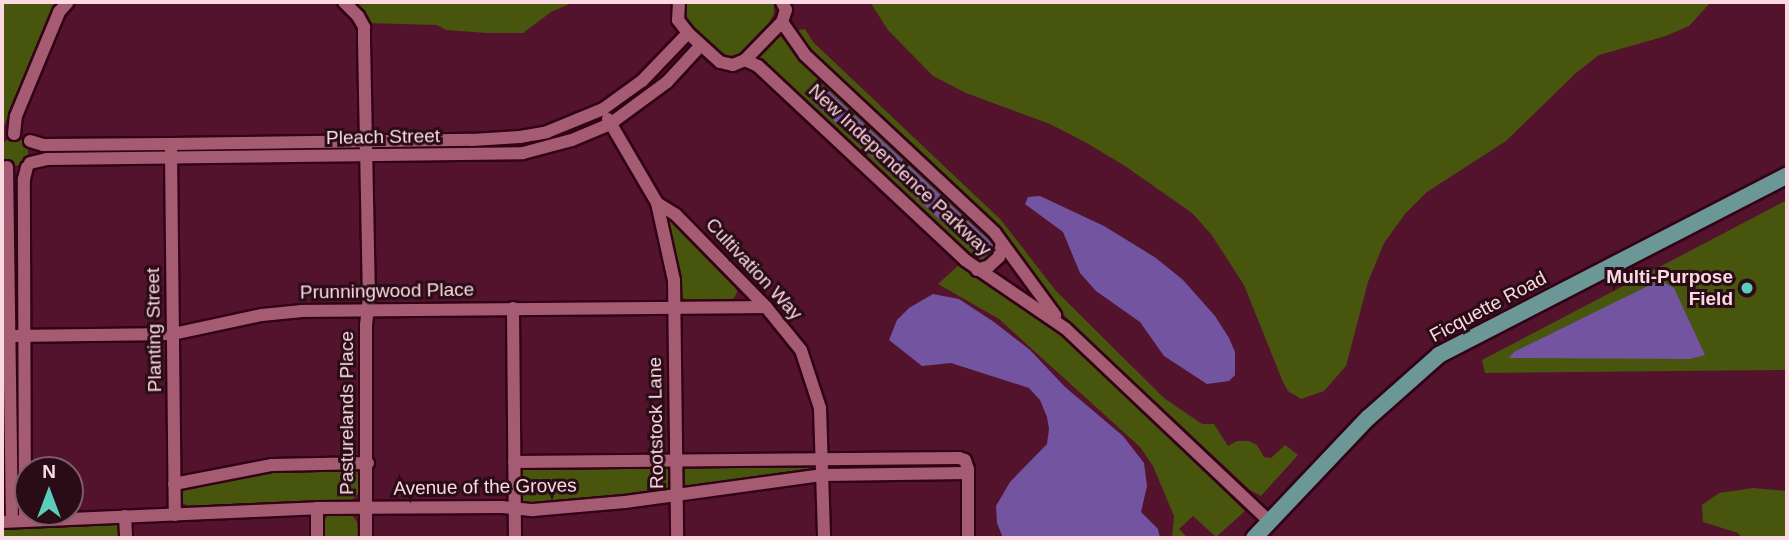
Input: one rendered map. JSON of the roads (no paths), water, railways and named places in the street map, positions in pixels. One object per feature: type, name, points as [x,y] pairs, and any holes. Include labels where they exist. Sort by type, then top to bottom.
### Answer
[{"type":"main road","name":"Ficquette Road","points":[[1254,538],[1368,418],[1439,355],[1787,175]]},
{"type":"street","points":[[2,142],[14,134],[16,116],[59,12],[68,2]]},
{"type":"street","name":"Pasturelands Place","points":[[344,2],[353,8],[364,27],[365,142],[368,157],[366,538]]},
{"type":"street","points":[[678,2],[678,20],[688,33],[720,62],[733,65],[745,60],[782,22],[786,10],[782,2]]},
{"type":"street","name":"New Independence Parkway","points":[[782,22],[806,55],[1002,243],[1066,329]]},
{"type":"street","name":"Pleach Street","points":[[14,134],[43,145],[365,142],[520,137],[574,123],[603,109],[642,81],[688,33]]},
{"type":"street","name":"Pleach Street","points":[[4,165],[15,170],[47,159],[523,153],[572,140],[610,124],[667,82],[701,45]]},
{"type":"street","name":"New Independence Parkway","points":[[745,60],[758,66],[977,270],[1066,329],[1270,522]]},
{"type":"street","name":"Cultivation Way","points":[[603,109],[657,203],[671,266],[674,307]]},
{"type":"street","points":[[13,521],[24,337],[23,179],[34,150],[30,141]]},
{"type":"street","name":"Planting Street","points":[[171,144],[175,514]]},
{"type":"street","points":[[4,165],[11,337],[13,521]]},
{"type":"street","name":"Cultivation Way","points":[[657,203],[676,215],[766,306],[801,350],[814,383],[821,418],[824,538]]},
{"type":"street","points":[[977,270],[989,266],[999,257],[1002,243]]},
{"type":"street","name":"Prunningwood Place","points":[[11,337],[173,334],[281,312],[766,306]]},
{"type":"street","name":"Rootstock Lane","points":[[674,307],[677,538]]},
{"type":"street","points":[[513,308],[515,538]]},
{"type":"street","name":"Avenue of the Groves","points":[[514,462],[823,459],[966,467]]},
{"type":"street","points":[[174,484],[200,482],[272,465],[368,463]]},
{"type":"street","points":[[966,467],[968,538]]},
{"type":"street","name":"Avenue of the Groves","points":[[13,521],[317,508],[575,507],[823,475],[966,467]]},
{"type":"street","name":"Pasturelands Place","points":[[317,508],[317,538]]},
{"type":"street","points":[[125,516],[126,538]]},
{"type":"place","name":"Multi-Purpose Field","points":[[1747,288]]}]
